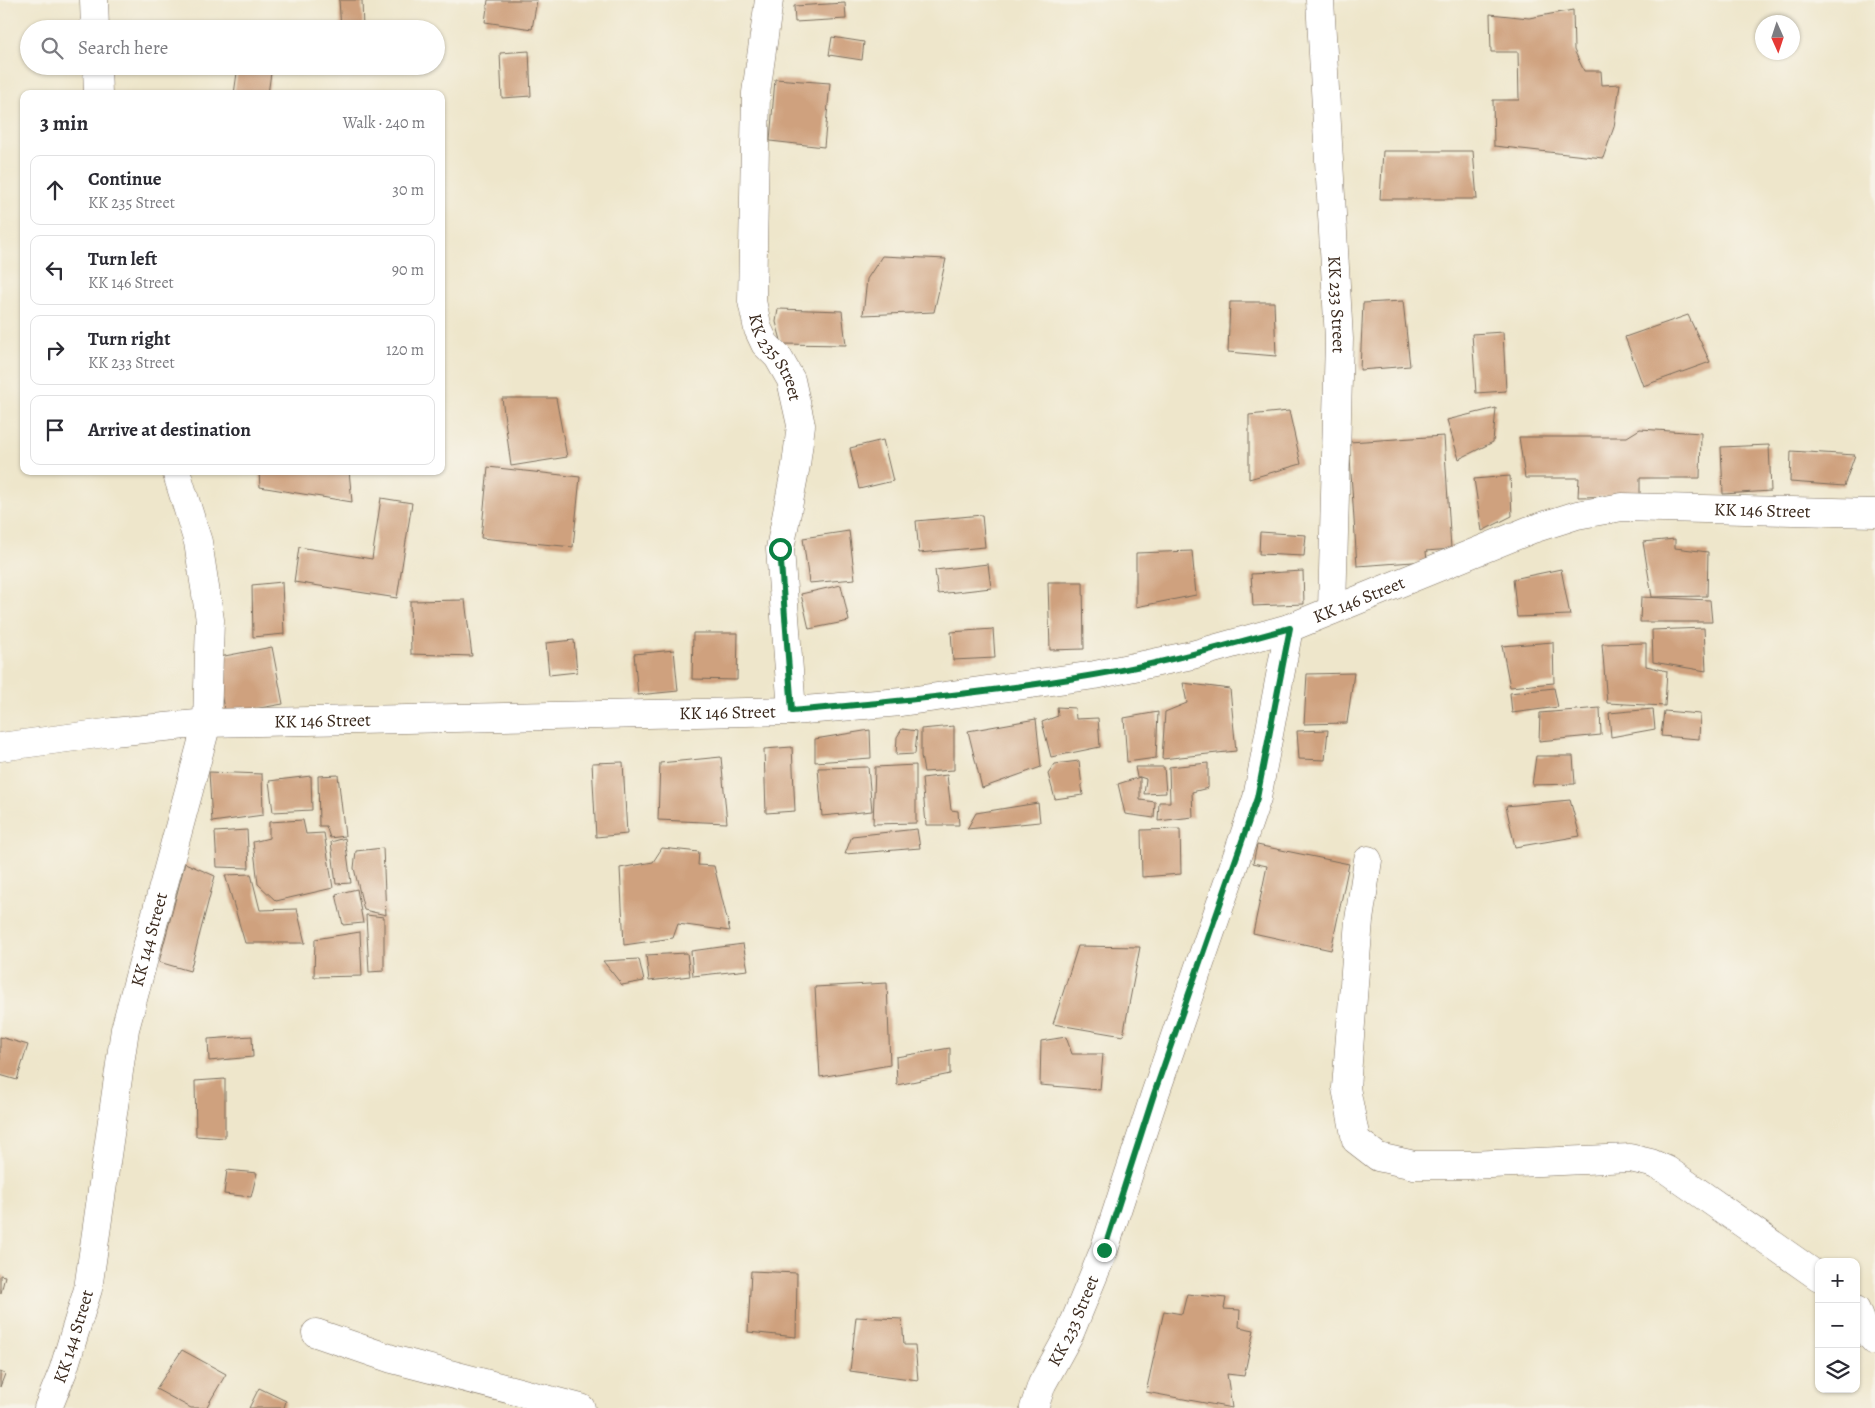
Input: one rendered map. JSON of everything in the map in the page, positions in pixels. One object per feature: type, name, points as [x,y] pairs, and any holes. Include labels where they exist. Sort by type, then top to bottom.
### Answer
[{"type":"street","points":[[94,0],[95,20]]},
{"type":"street","name":"KK 235 Street","points":[[769,0],[756,93],[752,301],[758,329],[765,344],[778,357],[791,380],[801,425],[796,465],[780,549],[792,711]]},
{"type":"street","name":"KK 233 Street","points":[[1320,0],[1339,339],[1332,610]]},
{"type":"street","points":[[97,75],[98,90]]},
{"type":"street","name":"KK 144 Street","points":[[48,1408],[63,1371],[88,1289],[125,1029],[207,723],[210,620],[198,542],[177,475]]},
{"type":"street","name":"KK 146 Street","points":[[0,747],[113,732],[207,723],[792,711],[901,702],[1095,675],[1192,655],[1290,628],[1530,530],[1577,515],[1622,507],[1875,513]]},
{"type":"street","name":"KK 233 Street","points":[[1034,1408],[1042,1384],[1070,1333],[1104,1250],[1154,1094],[1257,798],[1290,628]]},
{"type":"street","points":[[1368,860],[1359,920],[1346,1088],[1349,1114],[1356,1140],[1378,1157],[1414,1165],[1468,1165],[1630,1158],[1651,1163],[1689,1185],[1815,1274]]},
{"type":"street","points":[[1860,1320],[1863,1328],[1875,1341]]},
{"type":"street","points":[[316,1333],[392,1359],[580,1408]]},
{"type":"building","points":[[339,0],[362,0],[363,20],[340,20]]},
{"type":"building","points":[[488,0],[537,0],[532,29],[485,22]]},
{"type":"building","points":[[845,3],[846,19],[795,22],[794,6]]},
{"type":"building","points":[[1573,10],[1574,50],[1584,71],[1601,71],[1602,85],[1620,84],[1614,127],[1603,158],[1494,146],[1493,100],[1519,100],[1518,52],[1491,52],[1490,14],[1529,18]]},
{"type":"building","points":[[832,37],[864,42],[862,60],[829,55]]},
{"type":"building","points":[[529,51],[531,96],[502,98],[500,53]]},
{"type":"building","points":[[237,75],[271,75],[269,90],[235,90]]},
{"type":"building","points":[[775,79],[830,83],[824,147],[770,141]]},
{"type":"building","points":[[1383,151],[1473,151],[1477,199],[1380,199]]},
{"type":"building","points":[[882,256],[946,259],[934,312],[863,315],[867,279]]},
{"type":"building","points":[[1403,301],[1410,366],[1360,370],[1363,303]]},
{"type":"building","points":[[1230,302],[1274,302],[1276,356],[1228,352]]},
{"type":"building","points":[[778,309],[842,311],[846,345],[782,344],[776,322]]},
{"type":"building","points":[[1688,315],[1710,362],[1643,386],[1625,337]]},
{"type":"building","points":[[1503,332],[1506,391],[1476,393],[1472,334]]},
{"type":"building","points":[[502,398],[556,398],[567,457],[511,466]]},
{"type":"building","points":[[1496,408],[1493,442],[1459,459],[1447,420]]},
{"type":"building","points":[[1289,411],[1301,464],[1249,479],[1249,415]]},
{"type":"building","points":[[1640,429],[1701,433],[1700,478],[1640,478],[1640,496],[1578,497],[1579,478],[1525,478],[1519,437],[1627,437]]},
{"type":"building","points":[[1444,436],[1451,549],[1426,551],[1427,561],[1357,566],[1349,442]]},
{"type":"building","points":[[883,440],[893,481],[859,489],[850,448]]},
{"type":"building","points":[[1769,445],[1771,491],[1723,494],[1721,447]]},
{"type":"building","points":[[1791,451],[1855,455],[1844,486],[1790,482]]},
{"type":"building","points":[[488,467],[580,477],[573,547],[481,538]]},
{"type":"building","points":[[259,475],[349,475],[352,502],[260,487]]},
{"type":"building","points":[[1510,476],[1512,516],[1482,531],[1474,479]]},
{"type":"building","points":[[381,498],[412,503],[397,598],[294,582],[299,547],[372,559]]},
{"type":"building","points":[[982,515],[985,547],[919,553],[916,521]]},
{"type":"building","points":[[849,531],[855,579],[809,583],[803,538]]},
{"type":"building","points":[[1260,532],[1306,535],[1304,556],[1259,554]]},
{"type":"building","points":[[1675,539],[1675,548],[1708,552],[1707,596],[1652,597],[1643,542]]},
{"type":"building","points":[[1192,551],[1196,595],[1136,607],[1136,553]]},
{"type":"building","points":[[988,564],[991,588],[938,594],[935,570]]},
{"type":"building","points":[[1561,569],[1570,615],[1517,617],[1513,579]]},
{"type":"building","points":[[1303,571],[1304,604],[1253,606],[1251,574]]},
{"type":"building","points":[[282,582],[284,634],[253,637],[252,585]]},
{"type":"building","points":[[1048,582],[1083,582],[1084,649],[1050,650]]},
{"type":"building","points":[[841,585],[849,621],[809,629],[801,594]]},
{"type":"building","points":[[1641,597],[1710,600],[1712,622],[1640,622]]},
{"type":"building","points":[[465,600],[472,656],[411,654],[410,601]]},
{"type":"building","points":[[1704,628],[1706,671],[1653,662],[1652,630]]},
{"type":"building","points":[[993,629],[995,658],[953,660],[951,632]]},
{"type":"building","points":[[693,633],[738,633],[737,680],[692,679]]},
{"type":"building","points":[[574,640],[577,672],[549,675],[546,643]]},
{"type":"building","points":[[1553,642],[1554,683],[1510,687],[1502,646]]},
{"type":"building","points":[[1646,643],[1646,666],[1667,671],[1665,706],[1607,703],[1602,644]]},
{"type":"building","points":[[272,647],[283,704],[225,714],[214,658]]},
{"type":"building","points":[[674,650],[678,691],[638,695],[634,654]]},
{"type":"building","points":[[1354,673],[1347,723],[1304,724],[1307,674]]},
{"type":"building","points":[[1183,683],[1230,689],[1236,751],[1162,759],[1165,712],[1187,703]]},
{"type":"building","points":[[1554,688],[1558,707],[1512,713],[1510,693]]},
{"type":"building","points":[[1057,707],[1075,708],[1076,719],[1098,718],[1100,747],[1051,757],[1042,722],[1058,716]]},
{"type":"building","points":[[1600,708],[1601,735],[1539,741],[1540,713]]},
{"type":"building","points":[[1653,709],[1655,729],[1611,737],[1609,713]]},
{"type":"building","points":[[1664,711],[1700,714],[1699,739],[1661,736]]},
{"type":"building","points":[[1158,712],[1156,758],[1127,762],[1124,718]]},
{"type":"building","points":[[1036,719],[1041,767],[982,788],[968,731]]},
{"type":"building","points":[[954,726],[954,770],[924,772],[921,756],[921,729]]},
{"type":"building","points":[[902,729],[917,731],[915,754],[896,755],[897,737]]},
{"type":"building","points":[[870,730],[871,758],[815,762],[815,739]]},
{"type":"building","points":[[1328,730],[1325,760],[1299,759],[1297,731]]},
{"type":"building","points":[[792,747],[795,811],[766,813],[764,749]]},
{"type":"building","points":[[1536,756],[1573,756],[1575,784],[1532,785]]},
{"type":"building","points":[[721,757],[727,823],[658,820],[660,763]]},
{"type":"building","points":[[1079,761],[1083,795],[1055,799],[1048,774],[1055,764]]},
{"type":"building","points":[[623,762],[627,834],[596,837],[592,763]]},
{"type":"building","points":[[1208,763],[1208,788],[1192,792],[1193,817],[1158,821],[1159,802],[1170,802],[1169,767]]},
{"type":"building","points":[[916,765],[916,823],[873,824],[875,767]]},
{"type":"building","points":[[868,767],[872,811],[822,816],[818,768]]},
{"type":"building","points":[[1135,767],[1164,767],[1166,793],[1144,794],[1146,779],[1137,777]]},
{"type":"building","points":[[209,772],[262,774],[263,815],[212,822]]},
{"type":"building","points":[[338,775],[345,836],[330,838],[326,826],[319,826],[318,776]]},
{"type":"building","points":[[947,775],[951,810],[958,811],[959,825],[926,825],[922,778]]},
{"type":"building","points":[[311,776],[312,810],[273,812],[269,781]]},
{"type":"building","points":[[1140,777],[1140,800],[1155,802],[1154,818],[1125,814],[1118,784]]},
{"type":"building","points":[[1570,800],[1580,836],[1515,847],[1506,806]]},
{"type":"building","points":[[1038,803],[1040,822],[967,829],[976,813]]},
{"type":"building","points":[[303,820],[306,834],[324,833],[333,888],[276,901],[258,884],[253,842],[269,838],[269,822]]},
{"type":"building","points":[[917,829],[920,848],[845,854],[852,836]]},
{"type":"building","points":[[1180,829],[1181,874],[1142,877],[1141,830]]},
{"type":"building","points":[[247,830],[249,868],[217,867],[215,832]]},
{"type":"building","points":[[345,838],[351,883],[336,884],[331,842]]},
{"type":"building","points":[[1257,845],[1349,864],[1331,950],[1253,933],[1267,866],[1253,863]]},
{"type":"building","points":[[383,848],[386,915],[364,910],[354,868],[356,851]]},
{"type":"building","points":[[662,848],[699,852],[698,865],[714,866],[730,931],[678,924],[673,938],[624,945],[620,868],[653,862]]},
{"type":"building","points":[[185,863],[215,876],[190,971],[159,962]]},
{"type":"building","points":[[251,874],[260,910],[297,909],[305,943],[245,943],[225,875]]},
{"type":"building","points":[[357,889],[363,923],[343,925],[336,894]]},
{"type":"building","points":[[366,915],[384,917],[384,971],[369,972]]},
{"type":"building","points":[[360,932],[362,976],[314,977],[315,939]]},
{"type":"building","points":[[743,944],[748,970],[693,976],[691,951]]},
{"type":"building","points":[[1078,946],[1140,947],[1123,1036],[1053,1024]]},
{"type":"building","points":[[687,953],[690,976],[649,981],[646,955]]},
{"type":"building","points":[[639,959],[644,981],[622,985],[603,961]]},
{"type":"building","points":[[887,983],[890,1065],[820,1077],[815,987]]},
{"type":"building","points":[[252,1036],[253,1057],[209,1061],[208,1039]]},
{"type":"building","points":[[0,1037],[28,1045],[17,1080],[0,1075]]},
{"type":"building","points":[[1066,1037],[1072,1054],[1103,1054],[1100,1090],[1040,1085],[1041,1041]]},
{"type":"building","points":[[950,1048],[950,1074],[897,1085],[896,1057]]},
{"type":"building","points":[[225,1079],[225,1138],[196,1136],[195,1081]]},
{"type":"building","points":[[227,1170],[257,1173],[251,1197],[224,1194]]},
{"type":"building","points":[[751,1271],[797,1273],[796,1337],[748,1332]]},
{"type":"building","points":[[0,1275],[5,1276],[1,1293],[0,1293]]},
{"type":"building","points":[[1187,1294],[1226,1298],[1224,1309],[1240,1310],[1239,1327],[1254,1330],[1244,1376],[1227,1374],[1232,1408],[1146,1392],[1164,1311],[1182,1314]]},
{"type":"building","points":[[856,1317],[902,1319],[904,1345],[915,1345],[918,1380],[850,1371]]},
{"type":"building","points":[[182,1350],[226,1374],[206,1408],[191,1408],[156,1389]]},
{"type":"building","points":[[0,1372],[5,1374],[0,1387]]},
{"type":"building","points":[[259,1388],[286,1401],[284,1408],[249,1408]]},
{"type":"route","points":[[780,549],[782,598],[792,711],[901,702],[1095,675],[1192,655],[1290,628],[1257,798],[1154,1094],[1104,1250]]}]
